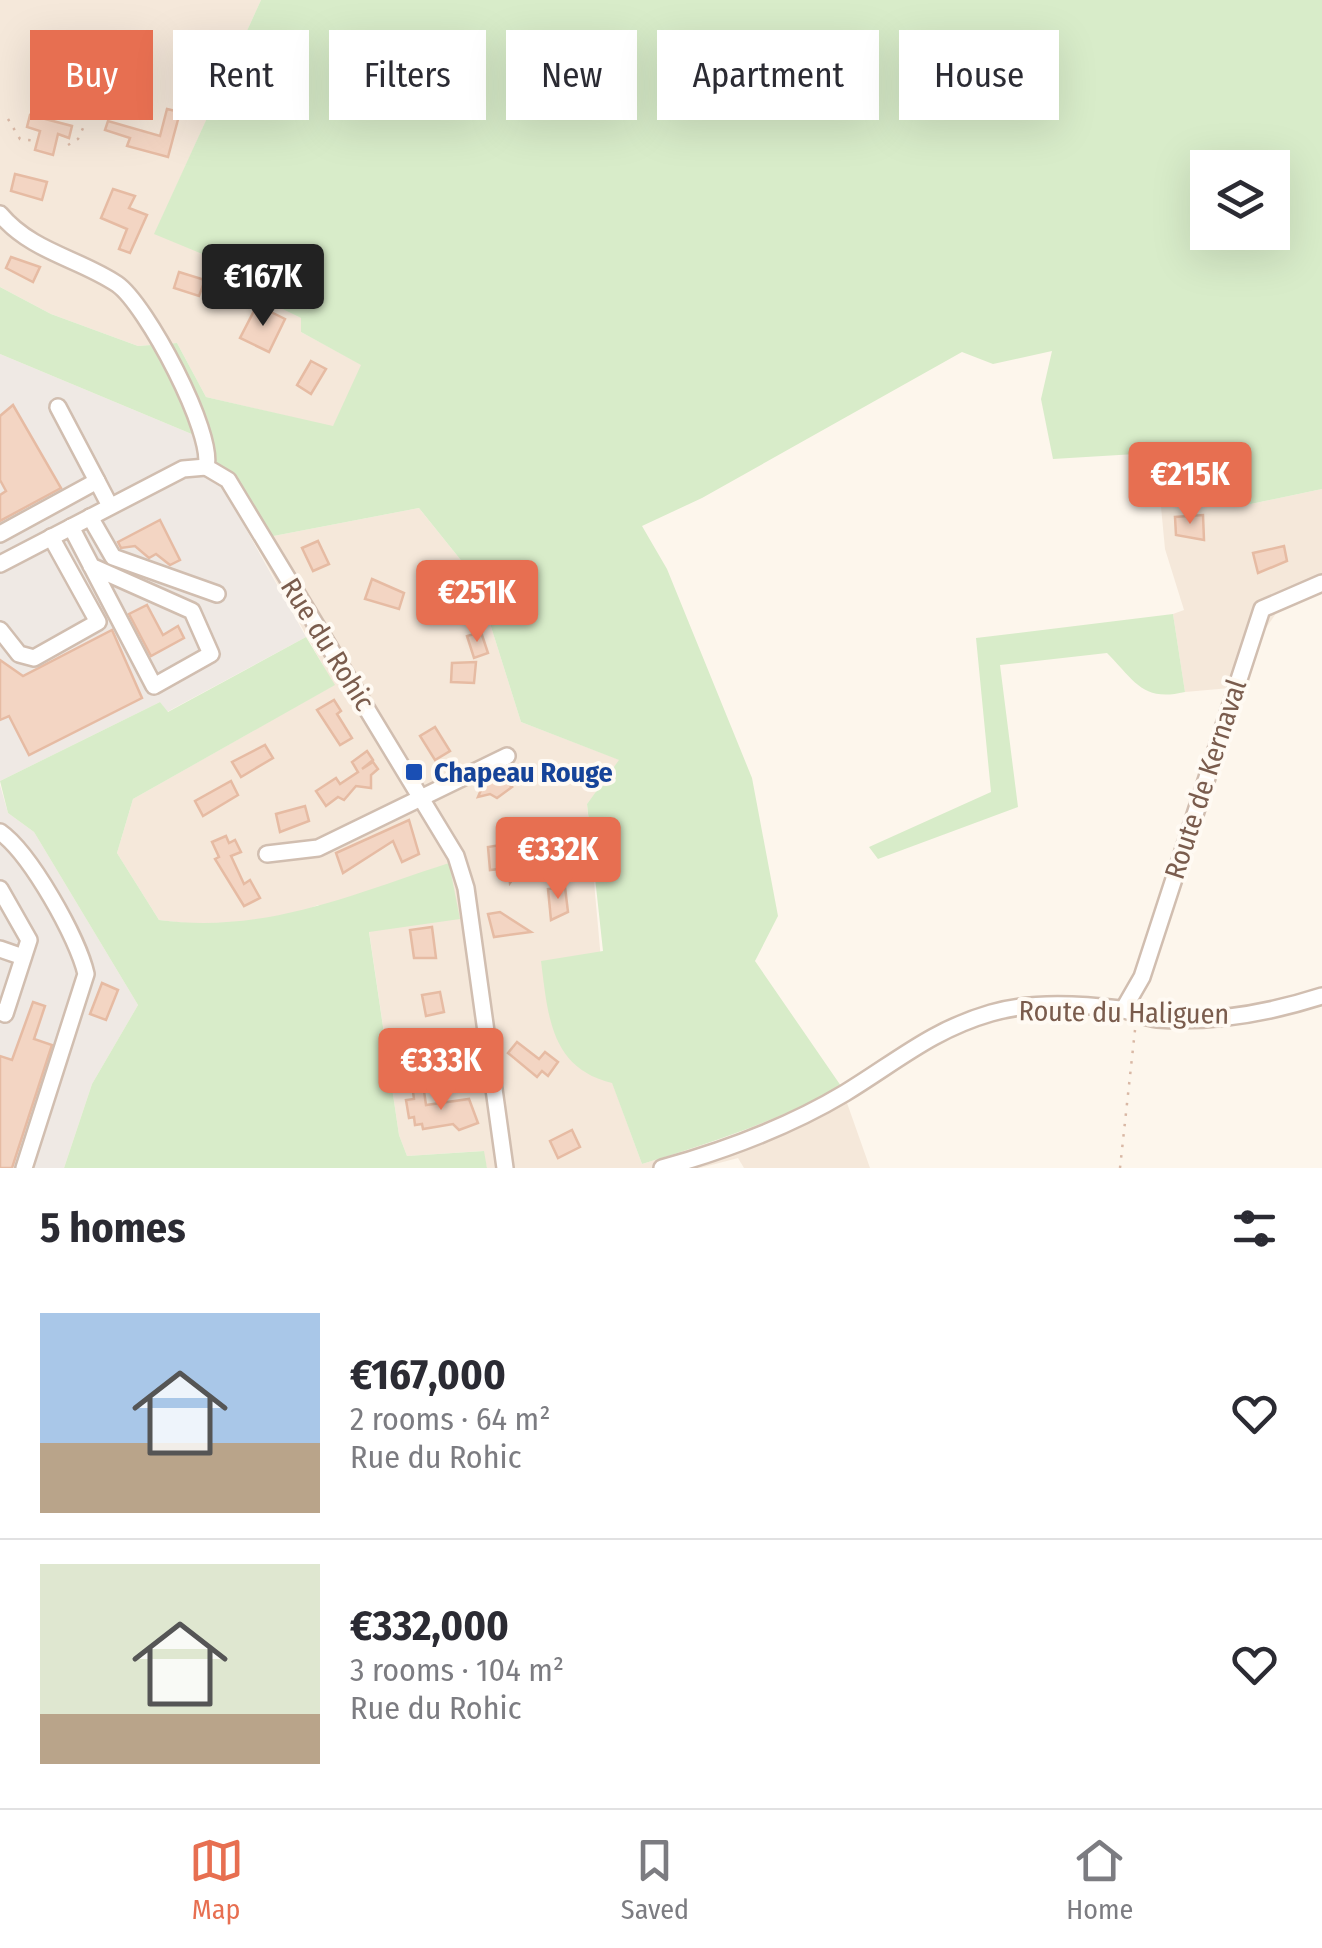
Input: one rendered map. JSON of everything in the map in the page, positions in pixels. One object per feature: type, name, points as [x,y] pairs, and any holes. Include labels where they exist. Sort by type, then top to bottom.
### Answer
[{"type":"street","points":[[0,214],[38,247],[120,286],[154,334],[206,439],[206,466],[182,469],[0,564]]},
{"type":"street","points":[[58,408],[110,506]]},
{"type":"street","name":"Rue du Rohic","points":[[206,466],[228,480],[456,856],[466,888],[505,1168]]},
{"type":"street","points":[[0,534],[97,481]]},
{"type":"street","points":[[90,517],[112,558],[217,594]]},
{"type":"street","points":[[71,527],[91,566],[154,686],[211,654],[192,611],[91,566]]},
{"type":"street","points":[[0,630],[19,654],[34,658],[98,622],[51,538]]},
{"type":"street","name":"Route de Kernaval","points":[[1130,1012],[1262,609],[1322,583]]},
{"type":"street","points":[[266,854],[318,848],[507,756]]},
{"type":"street","points":[[0,832],[29,866],[79,948],[86,974],[24,1168]]},
{"type":"street","points":[[0,889],[28,940],[5,1014],[0,1012]]},
{"type":"street","points":[[0,948],[23,957]]},
{"type":"street","name":"Route du Haliguen","points":[[662,1168],[703,1156],[818,1107],[932,1034],[994,1012],[1049,1005],[1209,1020],[1282,1009],[1322,996]]},
{"type":"path","points":[[8,119],[20,140],[38,141]]},
{"type":"path","points":[[68,145],[78,139],[84,126]]},
{"type":"path","points":[[1120,1168],[1130,1012]]},
{"type":"shaded area","points":[[0,0],[261,0],[247,30],[173,30],[173,120],[206,120],[155,233],[230,265],[228,282],[301,318],[301,332],[362,365],[333,427],[206,397],[177,343],[138,346],[51,314],[0,287]]},
{"type":"shaded area","points":[[0,354],[194,435],[306,637],[167,712],[160,702],[0,781]]},
{"type":"shaded area","points":[[1227,483],[1241,506],[1322,489],[1322,590],[1277,612],[1255,644],[1241,687],[1185,692],[1173,614],[1184,610],[1165,549],[1160,496]]},
{"type":"shaded area","points":[[419,508],[476,579],[521,722],[620,760],[587,804],[612,1082],[642,1164],[732,1136],[841,1086],[870,1168],[744,1168],[738,1158],[700,1168],[487,1168],[483,1151],[407,1156],[399,1135],[369,931],[318,905],[289,917],[211,926],[159,920],[117,853],[133,799],[334,685],[253,540]]},
{"type":"shaded area","points":[[0,785],[8,813],[34,832],[138,1005],[92,1084],[64,1168],[0,1168]]},
{"type":"green space","points":[[261,0],[1322,0],[1322,489],[1241,506],[1227,484],[1160,496],[1152,453],[1053,459],[1041,399],[1052,351],[993,364],[962,352],[702,498],[642,526],[667,569],[752,778],[778,916],[755,961],[841,1086],[768,1121],[642,1164],[612,1083],[591,1076],[576,1065],[556,1037],[541,961],[603,951],[587,804],[619,760],[521,722],[476,579],[419,508],[253,540],[194,435],[0,354],[0,287],[51,314],[138,346],[177,343],[206,397],[333,426],[361,365],[301,332],[301,318],[227,282],[229,265],[154,234],[206,120],[309,120],[309,30],[247,30]]},
{"type":"green space","points":[[1173,614],[1185,692],[1159,694],[1140,687],[1107,653],[1000,665],[1018,807],[878,859],[869,847],[991,792],[976,638]]},
{"type":"green space","points":[[306,637],[335,685],[133,799],[117,853],[159,920],[198,923],[235,922],[307,909],[449,863],[460,919],[369,932],[399,1135],[407,1156],[484,1151],[487,1168],[64,1168],[92,1084],[138,1005],[34,832],[8,813],[0,781],[160,702],[168,712]]},
{"type":"building","points":[[167,109],[173,110],[173,120],[178,120],[168,157],[127,146],[130,138],[105,130],[108,121],[160,136]]},
{"type":"building","points":[[30,115],[30,120],[72,126],[69,138],[58,134],[53,155],[35,150],[40,131],[27,127]]},
{"type":"building","points":[[15,174],[47,182],[42,200],[11,191]]},
{"type":"building","points":[[113,189],[135,196],[129,208],[147,215],[130,253],[119,249],[127,229],[101,218]]},
{"type":"building","points":[[11,257],[40,267],[33,282],[6,268]]},
{"type":"building","points":[[179,272],[205,280],[199,296],[174,288]]},
{"type":"building","points":[[257,305],[285,319],[269,352],[240,338]]},
{"type":"building","points":[[311,361],[326,369],[311,394],[297,385]]},
{"type":"building","points":[[13,405],[61,488],[0,521],[0,495],[6,491],[0,480],[0,416]]},
{"type":"building","points":[[1203,515],[1204,540],[1176,535],[1175,517]]},
{"type":"building","points":[[160,520],[180,560],[170,565],[156,554],[149,558],[135,546],[121,548],[118,542]]},
{"type":"building","points":[[318,541],[329,564],[313,571],[302,548]]},
{"type":"building","points":[[1284,546],[1287,561],[1258,573],[1253,553]]},
{"type":"building","points":[[372,579],[404,593],[399,609],[365,599]]},
{"type":"building","points":[[147,605],[163,635],[178,626],[184,638],[151,656],[129,614]]},
{"type":"building","points":[[112,630],[142,698],[29,755],[9,716],[0,720],[0,660],[23,676]]},
{"type":"building","points":[[481,632],[488,653],[474,658],[467,636]]},
{"type":"building","points":[[476,662],[474,683],[451,682],[452,663]]},
{"type":"building","points":[[334,700],[341,711],[337,714],[352,738],[340,745],[317,710]]},
{"type":"building","points":[[435,727],[450,751],[435,760],[420,736]]},
{"type":"building","points":[[265,745],[273,758],[241,777],[232,762]]},
{"type":"building","points":[[367,751],[373,760],[362,769],[373,762],[378,769],[371,775],[371,788],[356,786],[344,800],[338,797],[326,806],[316,791],[336,778],[340,784],[358,772],[352,762]]},
{"type":"building","points":[[496,774],[512,787],[497,798],[490,794],[478,797],[481,790],[475,784]]},
{"type":"building","points":[[231,781],[238,795],[203,816],[195,801]]},
{"type":"building","points":[[305,806],[309,821],[280,832],[276,814]]},
{"type":"building","points":[[409,820],[419,854],[402,862],[393,841],[343,873],[336,853]]},
{"type":"building","points":[[548,829],[553,843],[523,856],[525,862],[510,883],[508,868],[490,870],[488,847],[526,841],[524,838]]},
{"type":"building","points":[[226,836],[229,843],[235,840],[241,852],[231,856],[244,884],[250,880],[260,898],[244,906],[215,859],[219,857],[212,842]]},
{"type":"building","points":[[565,887],[568,912],[551,920],[548,889]]},
{"type":"building","points":[[500,912],[531,932],[494,937],[488,914]]},
{"type":"building","points":[[432,927],[436,958],[414,958],[410,930]]},
{"type":"building","points":[[102,983],[118,990],[106,1020],[90,1014]]},
{"type":"building","points":[[440,992],[444,1012],[426,1016],[422,995]]},
{"type":"building","points":[[33,1002],[45,1006],[34,1039],[52,1045],[12,1168],[0,1168],[0,1056],[12,1060]]},
{"type":"building","points":[[442,1042],[462,1066],[439,1077],[428,1049]]},
{"type":"building","points":[[517,1042],[539,1059],[545,1052],[558,1062],[548,1076],[542,1071],[537,1077],[508,1053]]},
{"type":"building","points":[[424,1091],[426,1105],[469,1099],[478,1123],[459,1130],[453,1124],[423,1129],[422,1124],[415,1125],[414,1117],[409,1118],[406,1100],[414,1099],[413,1092]]},
{"type":"building","points":[[572,1130],[580,1147],[558,1158],[550,1141]]},
{"type":"place","name":"Chapeau Rouge","points":[[414,772]]}]
